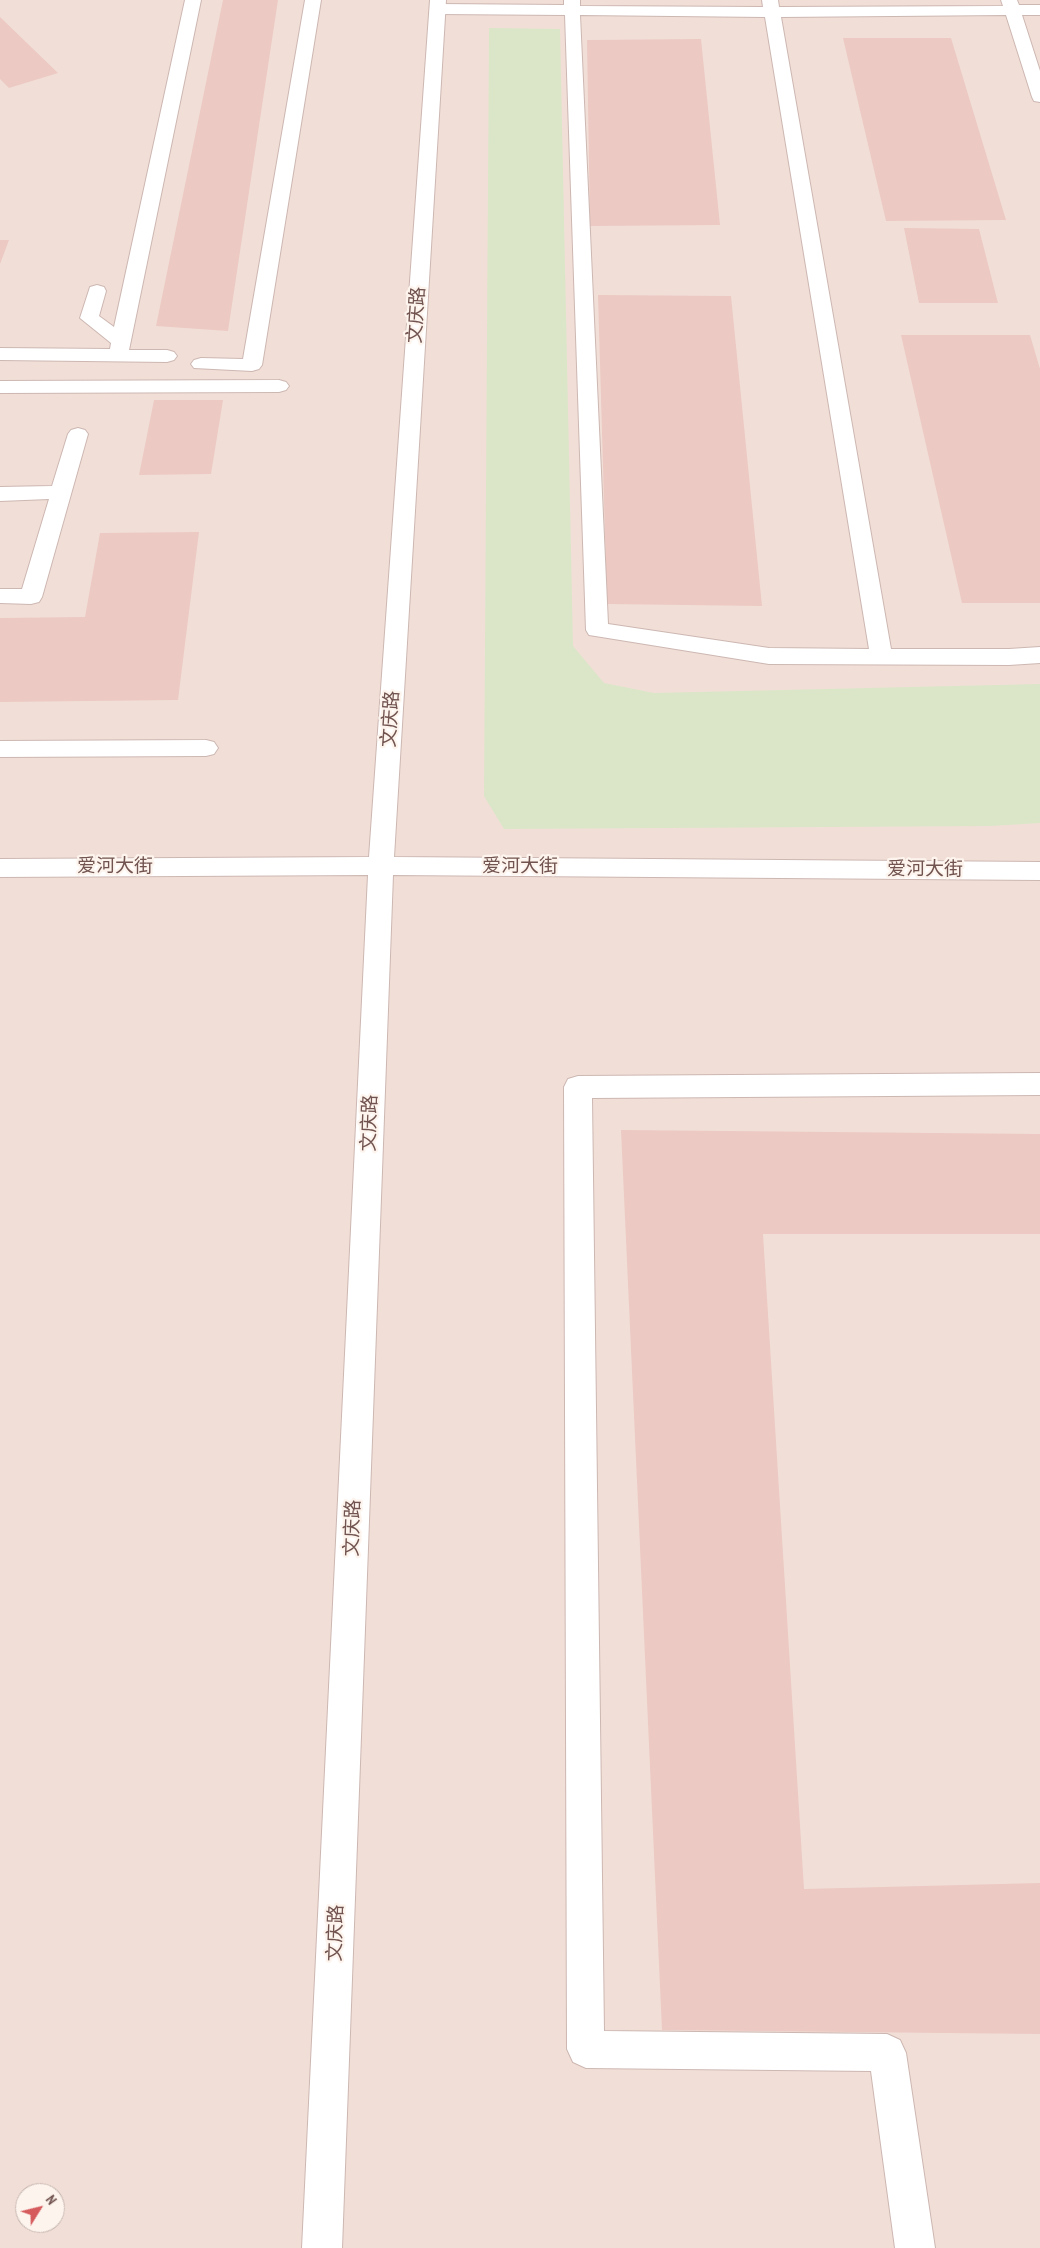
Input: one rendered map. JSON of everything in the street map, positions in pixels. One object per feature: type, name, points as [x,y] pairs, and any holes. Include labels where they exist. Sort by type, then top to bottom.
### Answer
[{"type":"street","points":[[120,348],[193,0]]},
{"type":"street","points":[[201,364],[252,365],[313,0]]},
{"type":"street","points":[[438,4],[1011,5],[1040,10]]},
{"type":"street","name":"文庆路","points":[[322,2248],[381,866],[438,4]]},
{"type":"street","points":[[572,5],[597,630],[769,656],[1040,655]]},
{"type":"street","points":[[1011,5],[1040,98]]},
{"type":"street","points":[[771,6],[881,656]]},
{"type":"street","points":[[97,291],[89,318],[120,348]]},
{"type":"street","points":[[0,354],[120,348],[167,356]]},
{"type":"street","points":[[0,387],[279,386]]},
{"type":"street","points":[[0,596],[31,597],[78,434]]},
{"type":"street","points":[[0,494],[61,492]]},
{"type":"street","points":[[0,748],[206,748]]},
{"type":"street","name":"爱河大街","points":[[0,868],[381,866],[1040,871]]},
{"type":"street","points":[[916,2248],[887,2052],[586,2049],[578,1087],[1040,1084]]},
{"type":"shaded area","points":[[0,0],[1040,0],[1040,2248],[0,2248]]},
{"type":"green space","points":[[489,28],[560,29],[573,646],[604,683],[654,693],[1040,684],[1040,823],[991,826],[504,829],[484,796]]},
{"type":"building","points":[[223,0],[278,0],[228,331],[156,326]]},
{"type":"building","points":[[0,17],[58,73],[9,88],[0,79]]},
{"type":"building","points":[[843,38],[951,38],[1006,220],[886,221]]},
{"type":"building","points":[[701,39],[720,225],[590,226],[587,40]]},
{"type":"building","points":[[904,228],[979,229],[998,303],[919,303]]},
{"type":"building","points":[[0,240],[9,240],[0,264]]},
{"type":"building","points":[[598,295],[731,296],[762,606],[607,604]]},
{"type":"building","points":[[901,335],[1030,335],[1040,369],[1040,603],[962,603]]},
{"type":"building","points":[[154,400],[223,400],[211,474],[139,475]]},
{"type":"building","points":[[199,532],[178,700],[0,702],[0,618],[85,617],[100,533]]},
{"type":"building","points":[[621,1130],[1040,1134],[1040,1234],[763,1234],[804,1889],[1040,1883],[1040,2034],[662,2030]]}]
